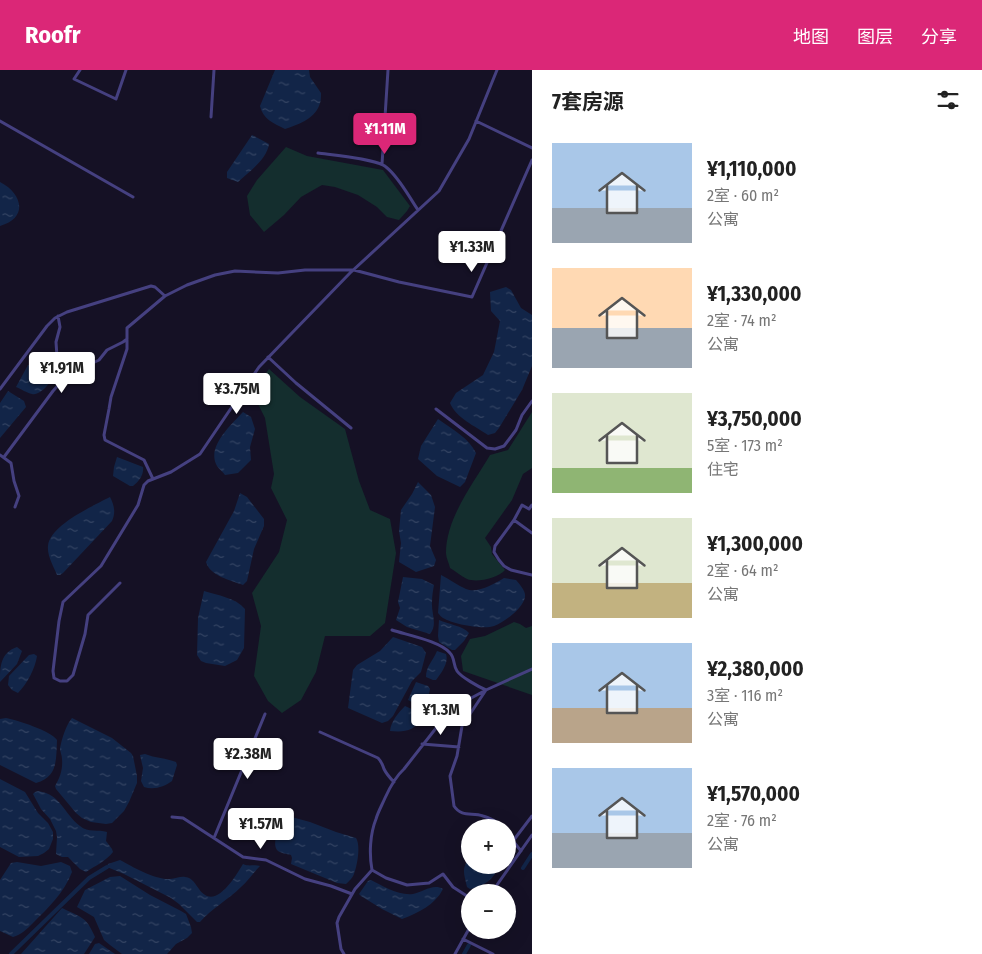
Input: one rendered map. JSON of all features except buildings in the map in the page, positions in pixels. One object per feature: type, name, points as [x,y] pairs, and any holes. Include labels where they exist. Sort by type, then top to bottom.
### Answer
[{"type":"street","points":[[80,70],[74,79],[116,99],[126,70]]},
{"type":"street","points":[[211,117],[214,70]]},
{"type":"street","points":[[382,164],[388,70]]},
{"type":"street","points":[[120,582],[88,615],[85,634],[73,675],[67,681],[60,681],[54,678],[53,671],[59,621],[64,602],[101,566],[138,505],[144,485],[148,480],[171,472],[200,454],[259,367],[268,357],[354,270],[439,191],[469,139],[497,70]]},
{"type":"street","points":[[0,121],[133,198]]},
{"type":"street","points":[[476,121],[532,148]]},
{"type":"street","points":[[318,153],[382,164],[397,179],[418,210]]},
{"type":"street","points":[[153,479],[144,460],[105,440],[104,435],[110,397],[127,349],[127,328],[165,296],[214,275],[235,271],[278,273],[305,270],[354,270],[399,282],[472,296],[532,160]]},
{"type":"street","points":[[0,389],[46,326],[58,316],[152,286],[165,296]]},
{"type":"street","points":[[15,507],[19,496],[11,463],[2,456],[62,381],[63,370],[57,357],[56,342],[60,327],[58,316]]},
{"type":"street","points":[[63,370],[76,371],[98,360],[107,350],[127,339]]},
{"type":"street","points":[[268,357],[351,428]]},
{"type":"street","points":[[436,409],[487,448],[495,449],[504,446],[516,430],[522,415],[532,401]]},
{"type":"street","points":[[532,505],[529,509],[522,505],[514,520],[495,546],[494,552],[504,566],[511,570],[532,575]]},
{"type":"street","points":[[514,520],[532,534]]},
{"type":"street","points":[[392,630],[437,644],[449,652],[454,660],[457,671],[475,685],[486,690]]},
{"type":"street","points":[[461,892],[453,887],[443,874],[429,883],[407,885],[386,878],[372,870],[370,862],[375,820],[394,782],[451,709],[486,690],[532,669]]},
{"type":"street","points":[[486,690],[462,726],[457,756],[450,776],[455,809],[463,814],[483,815],[491,819]]},
{"type":"street","points":[[214,838],[265,714]]},
{"type":"street","points":[[320,732],[378,758],[394,782]]},
{"type":"street","points":[[422,744],[459,747]]},
{"type":"street","points":[[172,816],[183,818],[243,858],[266,860],[305,879],[352,894]]},
{"type":"street","points":[[516,837],[532,816]]},
{"type":"street","points":[[498,884],[532,836]]},
{"type":"street","points":[[516,845],[521,851]]},
{"type":"street","points":[[344,954],[341,949],[337,923],[339,917],[352,894],[372,870]]},
{"type":"street","points":[[455,954],[463,939],[493,954]]},
{"type":"green space","points":[[286,147],[307,156],[383,170],[410,206],[399,220],[387,217],[377,207],[358,195],[335,187],[322,185],[301,197],[264,232],[250,215],[247,196],[257,180]]},
{"type":"green space","points":[[269,369],[300,397],[345,429],[359,481],[370,510],[390,519],[396,553],[385,623],[370,636],[325,636],[316,672],[301,700],[282,713],[268,701],[254,676],[261,626],[252,593],[279,552],[287,520],[271,488],[274,474],[265,418],[252,392]]},
{"type":"green space","points":[[532,412],[532,468],[523,474],[512,500],[485,538],[491,547],[492,554],[505,570],[487,579],[467,579],[450,568],[446,555],[447,540],[455,514],[490,455],[508,450]]},
{"type":"green space","points":[[514,622],[526,628],[532,626],[532,695],[463,671],[461,656],[470,639],[485,636]]},
{"type":"water","points":[[275,70],[309,70],[310,77],[321,93],[320,104],[313,115],[285,129],[266,117],[260,106]]},
{"type":"water","points":[[252,135],[269,144],[268,150],[257,165],[238,182],[227,178],[227,172]]},
{"type":"water","points":[[0,182],[13,192],[19,205],[19,211],[9,222],[0,226]]},
{"type":"water","points":[[506,287],[511,290],[521,308],[532,315],[532,366],[522,390],[499,428],[495,433],[488,435],[461,417],[450,403],[456,393],[483,375],[494,352],[500,321],[491,311],[490,292]]},
{"type":"water","points":[[28,365],[52,367],[55,373],[52,380],[39,393],[30,393],[16,387]]},
{"type":"water","points":[[8,391],[24,401],[26,407],[0,438],[0,403]]},
{"type":"water","points":[[243,412],[251,417],[255,429],[250,447],[251,460],[238,473],[225,475],[214,459],[217,444]]},
{"type":"water","points":[[438,419],[465,438],[476,453],[465,482],[460,487],[437,476],[418,459],[421,446]]},
{"type":"water","points":[[117,457],[143,467],[141,478],[133,486],[113,476]]},
{"type":"water","points":[[418,482],[431,495],[435,507],[430,546],[436,560],[434,566],[416,572],[399,562],[401,543],[399,531],[401,510]]},
{"type":"water","points":[[240,493],[247,497],[264,519],[264,526],[254,549],[247,581],[243,585],[216,574],[208,567],[206,562],[234,511]]},
{"type":"water","points":[[110,497],[114,509],[112,521],[63,573],[57,575],[49,554],[48,546],[51,538],[56,531],[73,517]]},
{"type":"water","points":[[441,575],[470,590],[485,588],[504,578],[516,580],[524,590],[524,602],[508,618],[494,626],[476,627],[448,620],[438,613]]},
{"type":"water","points":[[403,577],[422,579],[434,585],[432,606],[434,626],[430,634],[407,627],[396,620],[400,608],[398,602]]},
{"type":"water","points":[[204,591],[232,600],[245,609],[244,648],[237,660],[225,666],[206,663],[201,661],[197,655],[198,618]]},
{"type":"water","points":[[439,620],[459,627],[469,633],[455,650],[439,642]]},
{"type":"water","points":[[393,637],[422,647],[426,653],[421,672],[412,681],[393,716],[388,721],[382,723],[348,708],[353,670],[357,665],[380,651]]},
{"type":"water","points":[[17,647],[22,651],[17,664],[0,682],[2,661],[7,653]]},
{"type":"water","points":[[437,651],[446,654],[447,657],[444,668],[436,680],[433,680],[426,677],[426,673]]},
{"type":"water","points":[[34,654],[37,656],[36,661],[27,681],[18,693],[12,690],[8,685],[9,676],[29,655]]},
{"type":"water","points":[[416,682],[428,686],[430,689],[428,699],[422,707],[408,700]]},
{"type":"water","points":[[405,706],[418,712],[421,718],[418,723],[412,729],[390,731],[394,720]]},
{"type":"water","points":[[6,718],[25,723],[48,733],[57,740],[54,767],[48,777],[36,783],[0,765],[0,719]]},
{"type":"water","points":[[72,718],[112,738],[133,756],[137,783],[124,811],[112,823],[91,822],[82,818],[56,789],[55,786],[60,777],[62,766],[60,748],[66,728]]},
{"type":"water","points":[[145,754],[176,762],[177,765],[172,781],[159,787],[144,787],[141,781],[143,768],[140,755]]},
{"type":"water","points":[[0,779],[25,792],[38,813],[48,823],[53,832],[53,839],[49,849],[44,853],[38,856],[19,857],[0,847]]},
{"type":"water","points":[[38,791],[46,793],[57,800],[74,821],[83,828],[107,832],[106,841],[113,852],[104,861],[86,872],[80,869],[68,857],[56,854],[56,831],[33,794]]},
{"type":"water","points":[[284,815],[356,838],[358,851],[356,866],[353,876],[346,884],[337,883],[291,864],[291,855],[278,851],[275,844]]},
{"type":"water","points":[[120,860],[144,872],[164,879],[188,878],[194,881],[205,895],[212,897],[218,895],[230,884],[243,864],[260,866],[236,892],[200,922],[197,922],[171,898],[107,867],[108,864]]},
{"type":"water","points":[[17,862],[41,866],[61,862],[70,866],[72,872],[65,887],[50,906],[26,930],[13,937],[0,931],[0,880],[11,863]]},
{"type":"water","points":[[465,874],[495,874],[483,884],[466,884]]},
{"type":"water","points":[[120,876],[186,914],[192,933],[176,944],[167,954],[122,954],[110,945],[104,940],[94,917],[77,907],[85,890],[110,877]]},
{"type":"water","points":[[371,880],[402,894],[413,894],[432,887],[443,889],[431,904],[402,919],[359,894],[368,881]]},
{"type":"water","points":[[62,908],[83,918],[92,930],[95,937],[84,954],[21,954]]},
{"type":"water","points":[[99,943],[115,954],[89,954],[95,944]]},
{"type":"waterway","points":[[523,868],[532,854]]},
{"type":"waterway","points":[[11,954],[89,878],[107,867]]},
{"type":"waterway","points":[[464,954],[469,945]]}]
